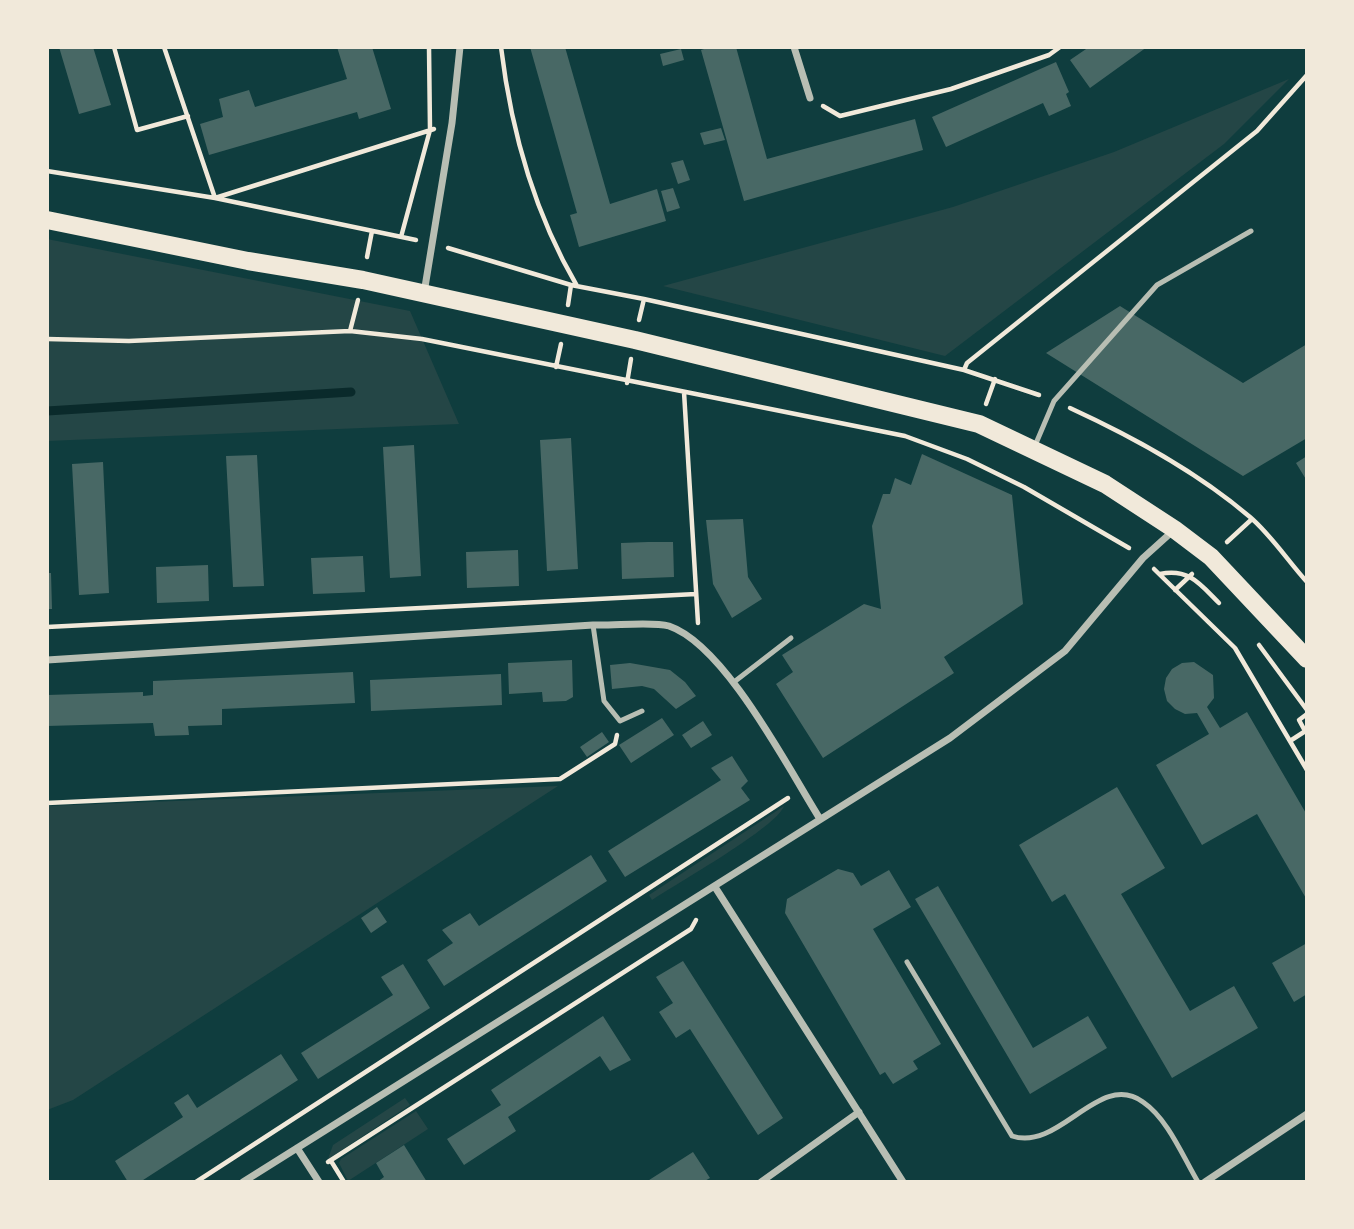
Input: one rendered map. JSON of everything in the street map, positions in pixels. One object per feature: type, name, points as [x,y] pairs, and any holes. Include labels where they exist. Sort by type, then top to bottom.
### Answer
[{"type":"main road","points":[[47,220],[424,294],[635,340],[979,424],[1105,484],[1174,530],[1211,557],[1307,659]]},
{"type":"street","points":[[424,294],[452,123],[460,47]]},
{"type":"street","points":[[794,47],[810,98]]},
{"type":"street","points":[[243,1182],[950,738],[1065,651],[1143,558],[1174,530]]},
{"type":"street","points":[[47,660],[593,625],[667,626],[699,642],[734,682],[821,819]]},
{"type":"street","points":[[715,887],[903,1182]]},
{"type":"street","points":[[761,1182],[859,1112]]},
{"type":"street","points":[[1205,1182],[1307,1114]]},
{"type":"street","points":[[297,1148],[319,1182]]},
{"type":"lane","points":[[1034,448],[1054,401],[1157,285],[1251,231]]},
{"type":"lane","points":[[593,625],[604,701],[620,721],[642,711]]},
{"type":"lane","points":[[734,682],[791,638]]},
{"type":"lane","points":[[907,962],[1012,1136],[1024,1140],[1041,1136],[1110,1095],[1124,1093],[1143,1102],[1159,1118],[1198,1182]]},
{"type":"path","points":[[114,47],[138,130],[188,117]]},
{"type":"path","points":[[164,47],[215,198]]},
{"type":"path","points":[[401,237],[430,130],[429,47]]},
{"type":"path","points":[[501,47],[525,166],[554,247],[578,287]]},
{"type":"path","points":[[810,98],[840,116],[951,89],[1049,55],[1060,47]]},
{"type":"path","points":[[964,370],[967,363],[1257,131],[1307,75]]},
{"type":"path","points":[[215,198],[452,123]]},
{"type":"path","points":[[47,171],[215,198],[431,243],[578,287],[644,299],[995,379],[1054,401],[1126,434],[1209,485],[1252,519],[1307,582]]},
{"type":"path","points":[[627,383],[644,299]]},
{"type":"path","points":[[47,339],[130,341],[350,331],[422,339],[627,383],[905,436],[967,459],[1024,487],[1143,558],[1235,648],[1307,770]]},
{"type":"path","points":[[985,407],[995,379]]},
{"type":"path","points":[[684,392],[699,642]]},
{"type":"path","points":[[967,459],[970,450]]},
{"type":"path","points":[[1159,574],[1182,572],[1191,575],[1226,610]]},
{"type":"path","points":[[47,627],[696,594]]},
{"type":"path","points":[[1253,636],[1307,712],[1299,720],[1306,730],[1290,741]]},
{"type":"path","points":[[47,803],[560,779],[615,744],[620,721]]},
{"type":"path","points":[[196,1182],[802,789]]},
{"type":"path","points":[[311,1170],[331,1161],[691,929],[715,887]]},
{"type":"path","points":[[331,1161],[344,1182]]},
{"type":"shaded area","points":[[1289,79],[1224,144],[945,356],[663,286],[953,207],[1114,152]]},
{"type":"shaded area","points":[[47,239],[410,311],[459,424],[47,441]]},
{"type":"shaded area","points":[[558,786],[73,1100],[47,1110],[47,806]]},
{"type":"shaded area","points":[[784,806],[764,827],[745,841],[652,900],[649,895]]},
{"type":"shaded area","points":[[405,1098],[410,1105],[328,1159],[333,1145]]},
{"type":"shaded area","points":[[416,1111],[428,1129],[348,1181],[339,1163],[341,1159]]},
{"type":"building","points":[[59,47],[93,47],[111,105],[79,114]]},
{"type":"building","points":[[337,47],[372,47],[391,109],[359,119],[357,112],[209,155],[200,124],[223,117],[219,99],[249,90],[255,107],[347,79]]},
{"type":"building","points":[[530,47],[565,47],[610,204],[657,189],[666,221],[579,247],[570,215],[577,213]]},
{"type":"building","points":[[710,47],[736,47],[767,159],[915,119],[923,150],[744,201],[701,50]]},
{"type":"building","points":[[1089,47],[1147,47],[1090,88],[1070,60]]},
{"type":"building","points":[[681,49],[684,60],[663,66],[660,54]]},
{"type":"building","points":[[1056,62],[1069,92],[1066,94],[1071,106],[1049,116],[1043,103],[946,147],[932,117]]},
{"type":"building","points":[[721,128],[725,140],[704,145],[700,133]]},
{"type":"building","points":[[683,160],[690,180],[678,184],[671,163]]},
{"type":"building","points":[[673,188],[680,208],[667,212],[661,191]]},
{"type":"building","points":[[1120,306],[1243,383],[1307,344],[1307,438],[1243,476],[1046,353]]},
{"type":"building","points":[[571,438],[578,569],[547,571],[540,440]]},
{"type":"building","points":[[414,445],[421,576],[390,578],[383,447]]},
{"type":"building","points":[[922,454],[1012,495],[1023,604],[944,657],[954,673],[823,758],[776,684],[793,672],[782,655],[864,604],[881,609],[872,526],[883,494],[890,494],[895,478],[911,485]]},
{"type":"building","points":[[257,455],[264,586],[233,587],[226,456]]},
{"type":"building","points":[[1307,456],[1307,481],[1296,463]]},
{"type":"building","points":[[103,462],[109,593],[79,595],[72,464]]},
{"type":"building","points":[[743,519],[748,577],[762,599],[732,618],[713,584],[706,520]]},
{"type":"building","points":[[673,542],[674,577],[622,579],[621,543]]},
{"type":"building","points":[[518,550],[519,586],[467,588],[466,552]]},
{"type":"building","points":[[363,556],[365,592],[313,594],[311,558]]},
{"type":"building","points":[[208,565],[209,601],[157,603],[156,567]]},
{"type":"building","points":[[47,573],[51,573],[52,609],[47,609]]},
{"type":"building","points":[[572,660],[573,697],[566,701],[543,702],[542,692],[509,694],[508,663]]},
{"type":"building","points":[[1194,662],[1213,675],[1214,698],[1207,707],[1220,728],[1247,712],[1307,815],[1307,900],[1257,814],[1202,845],[1156,765],[1209,734],[1197,713],[1185,714],[1167,701],[1164,689],[1166,678],[1172,669],[1182,663]]},
{"type":"building","points":[[630,663],[670,670],[685,682],[696,696],[676,709],[654,689],[642,686],[612,689],[610,665]]},
{"type":"building","points":[[353,672],[355,703],[222,709],[222,725],[188,726],[189,735],[155,736],[153,723],[47,726],[47,695],[143,692],[143,696],[153,695],[153,681]]},
{"type":"building","points":[[501,674],[502,705],[371,711],[370,680]]},
{"type":"building","points":[[662,718],[674,735],[631,763],[619,745]]},
{"type":"building","points":[[703,721],[712,735],[691,748],[682,735]]},
{"type":"building","points":[[602,732],[609,742],[587,757],[580,747]]},
{"type":"building","points":[[732,756],[748,781],[741,788],[750,800],[625,877],[608,851],[721,780],[711,768]]},
{"type":"building","points":[[1117,787],[1165,868],[1121,894],[1190,1011],[1234,986],[1258,1028],[1172,1078],[1065,894],[1052,902],[1019,845]]},
{"type":"building","points":[[591,855],[607,881],[444,986],[427,960],[453,943],[442,930],[470,913],[479,926]]},
{"type":"building","points":[[838,869],[853,873],[861,886],[889,870],[911,907],[873,929],[941,1044],[913,1061],[918,1069],[893,1084],[885,1072],[880,1075],[785,913],[787,899]]},
{"type":"building","points":[[938,886],[1033,1048],[1088,1016],[1107,1048],[1030,1094],[915,899]]},
{"type":"building","points":[[377,907],[387,922],[371,933],[361,918]]},
{"type":"building","points":[[1307,943],[1307,994],[1294,1002],[1272,963]]},
{"type":"building","points":[[683,961],[783,1118],[758,1135],[690,1029],[676,1038],[659,1012],[673,1003],[656,977]]},
{"type":"building","points":[[403,964],[430,1008],[318,1079],[301,1053],[393,995],[381,977]]},
{"type":"building","points":[[603,1016],[631,1060],[610,1071],[600,1056],[508,1117],[516,1131],[464,1165],[447,1139],[501,1105],[491,1090]]},
{"type":"building","points":[[281,1054],[298,1080],[140,1182],[128,1182],[115,1161],[183,1117],[174,1103],[188,1094],[197,1108]]},
{"type":"building","points":[[404,1145],[427,1182],[377,1182],[384,1177],[376,1163]]},
{"type":"building","points":[[693,1152],[710,1178],[703,1182],[646,1182]]},
{"type":"waterway","points":[[47,411],[351,392]]}]
